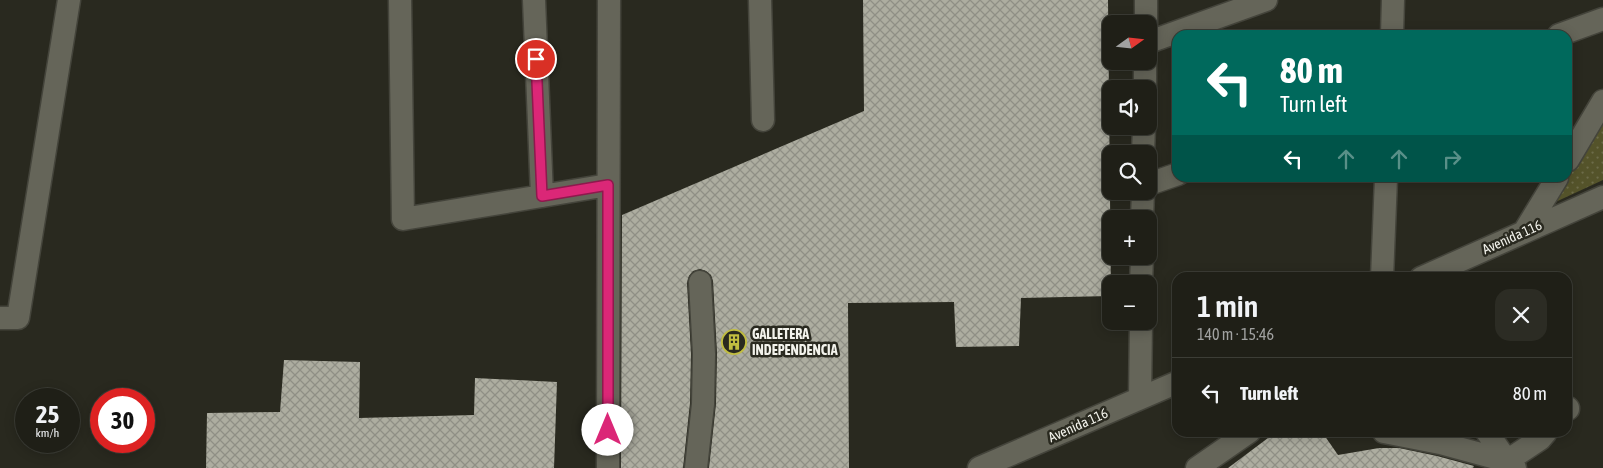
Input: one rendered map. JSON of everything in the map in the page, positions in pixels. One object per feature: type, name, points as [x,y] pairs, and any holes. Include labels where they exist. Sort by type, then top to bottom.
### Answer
[{"type":"street","points":[[0,318],[18,318],[69,0]]},
{"type":"street","points":[[400,0],[404,219],[608,185]]},
{"type":"street","points":[[534,0],[542,196]]},
{"type":"street","points":[[608,0],[608,468]]},
{"type":"street","points":[[760,0],[763,120]]},
{"type":"street","points":[[1146,0],[1146,15]]},
{"type":"street","points":[[1182,30],[1266,0]]},
{"type":"street","points":[[1392,30],[1393,0]]},
{"type":"street","points":[[1572,30],[1603,19]]},
{"type":"street","points":[[1158,39],[1172,34]]},
{"type":"street","points":[[1572,153],[1603,102]]},
{"type":"street","points":[[1157,181],[1172,176]]},
{"type":"street","points":[[1382,272],[1386,182]]},
{"type":"street","points":[[1524,232],[1555,182]]},
{"type":"street","name":"Avenida 116","points":[[1434,272],[1603,197]]},
{"type":"street","points":[[696,468],[703,404],[704,354],[700,282]]},
{"type":"street","points":[[1140,398],[1141,330]]},
{"type":"street","name":"Avenida 116","points":[[979,468],[1172,385]]},
{"type":"street","points":[[1197,468],[1242,437]]},
{"type":"street","points":[[1409,437],[1515,453],[1542,437]]},
{"type":"street","points":[[1493,437],[1515,453]]},
{"type":"shaded area","points":[[1603,121],[1603,180],[1549,205],[1564,182],[1572,182],[1572,169]]},
{"type":"building","points":[[863,0],[1108,0],[1108,15],[1102,15],[1102,70],[1109,70],[1109,80],[1102,80],[1102,135],[1109,135],[1109,145],[1102,145],[1102,200],[1110,200],[1110,210],[1102,210],[1102,265],[1111,265],[1111,275],[1102,275],[1102,296],[1021,298],[1019,346],[956,347],[954,302],[848,303],[849,468],[709,468],[716,404],[717,353],[713,281],[711,275],[706,271],[700,269],[693,271],[687,283],[691,354],[690,403],[683,468],[621,468],[622,215],[864,111]]},
{"type":"building","points":[[284,360],[360,362],[359,418],[474,415],[475,378],[557,382],[554,468],[206,468],[207,413],[280,412]]},
{"type":"building","points":[[1269,437],[1325,437],[1338,455],[1379,448],[1399,448],[1474,466],[1473,468],[1228,468]]},
{"type":"place","name":"GALLETERA INDEPENDENCIA","points":[[734,342]]},
{"type":"route","points":[[536,59],[542,196],[608,185],[608,430]]}]
